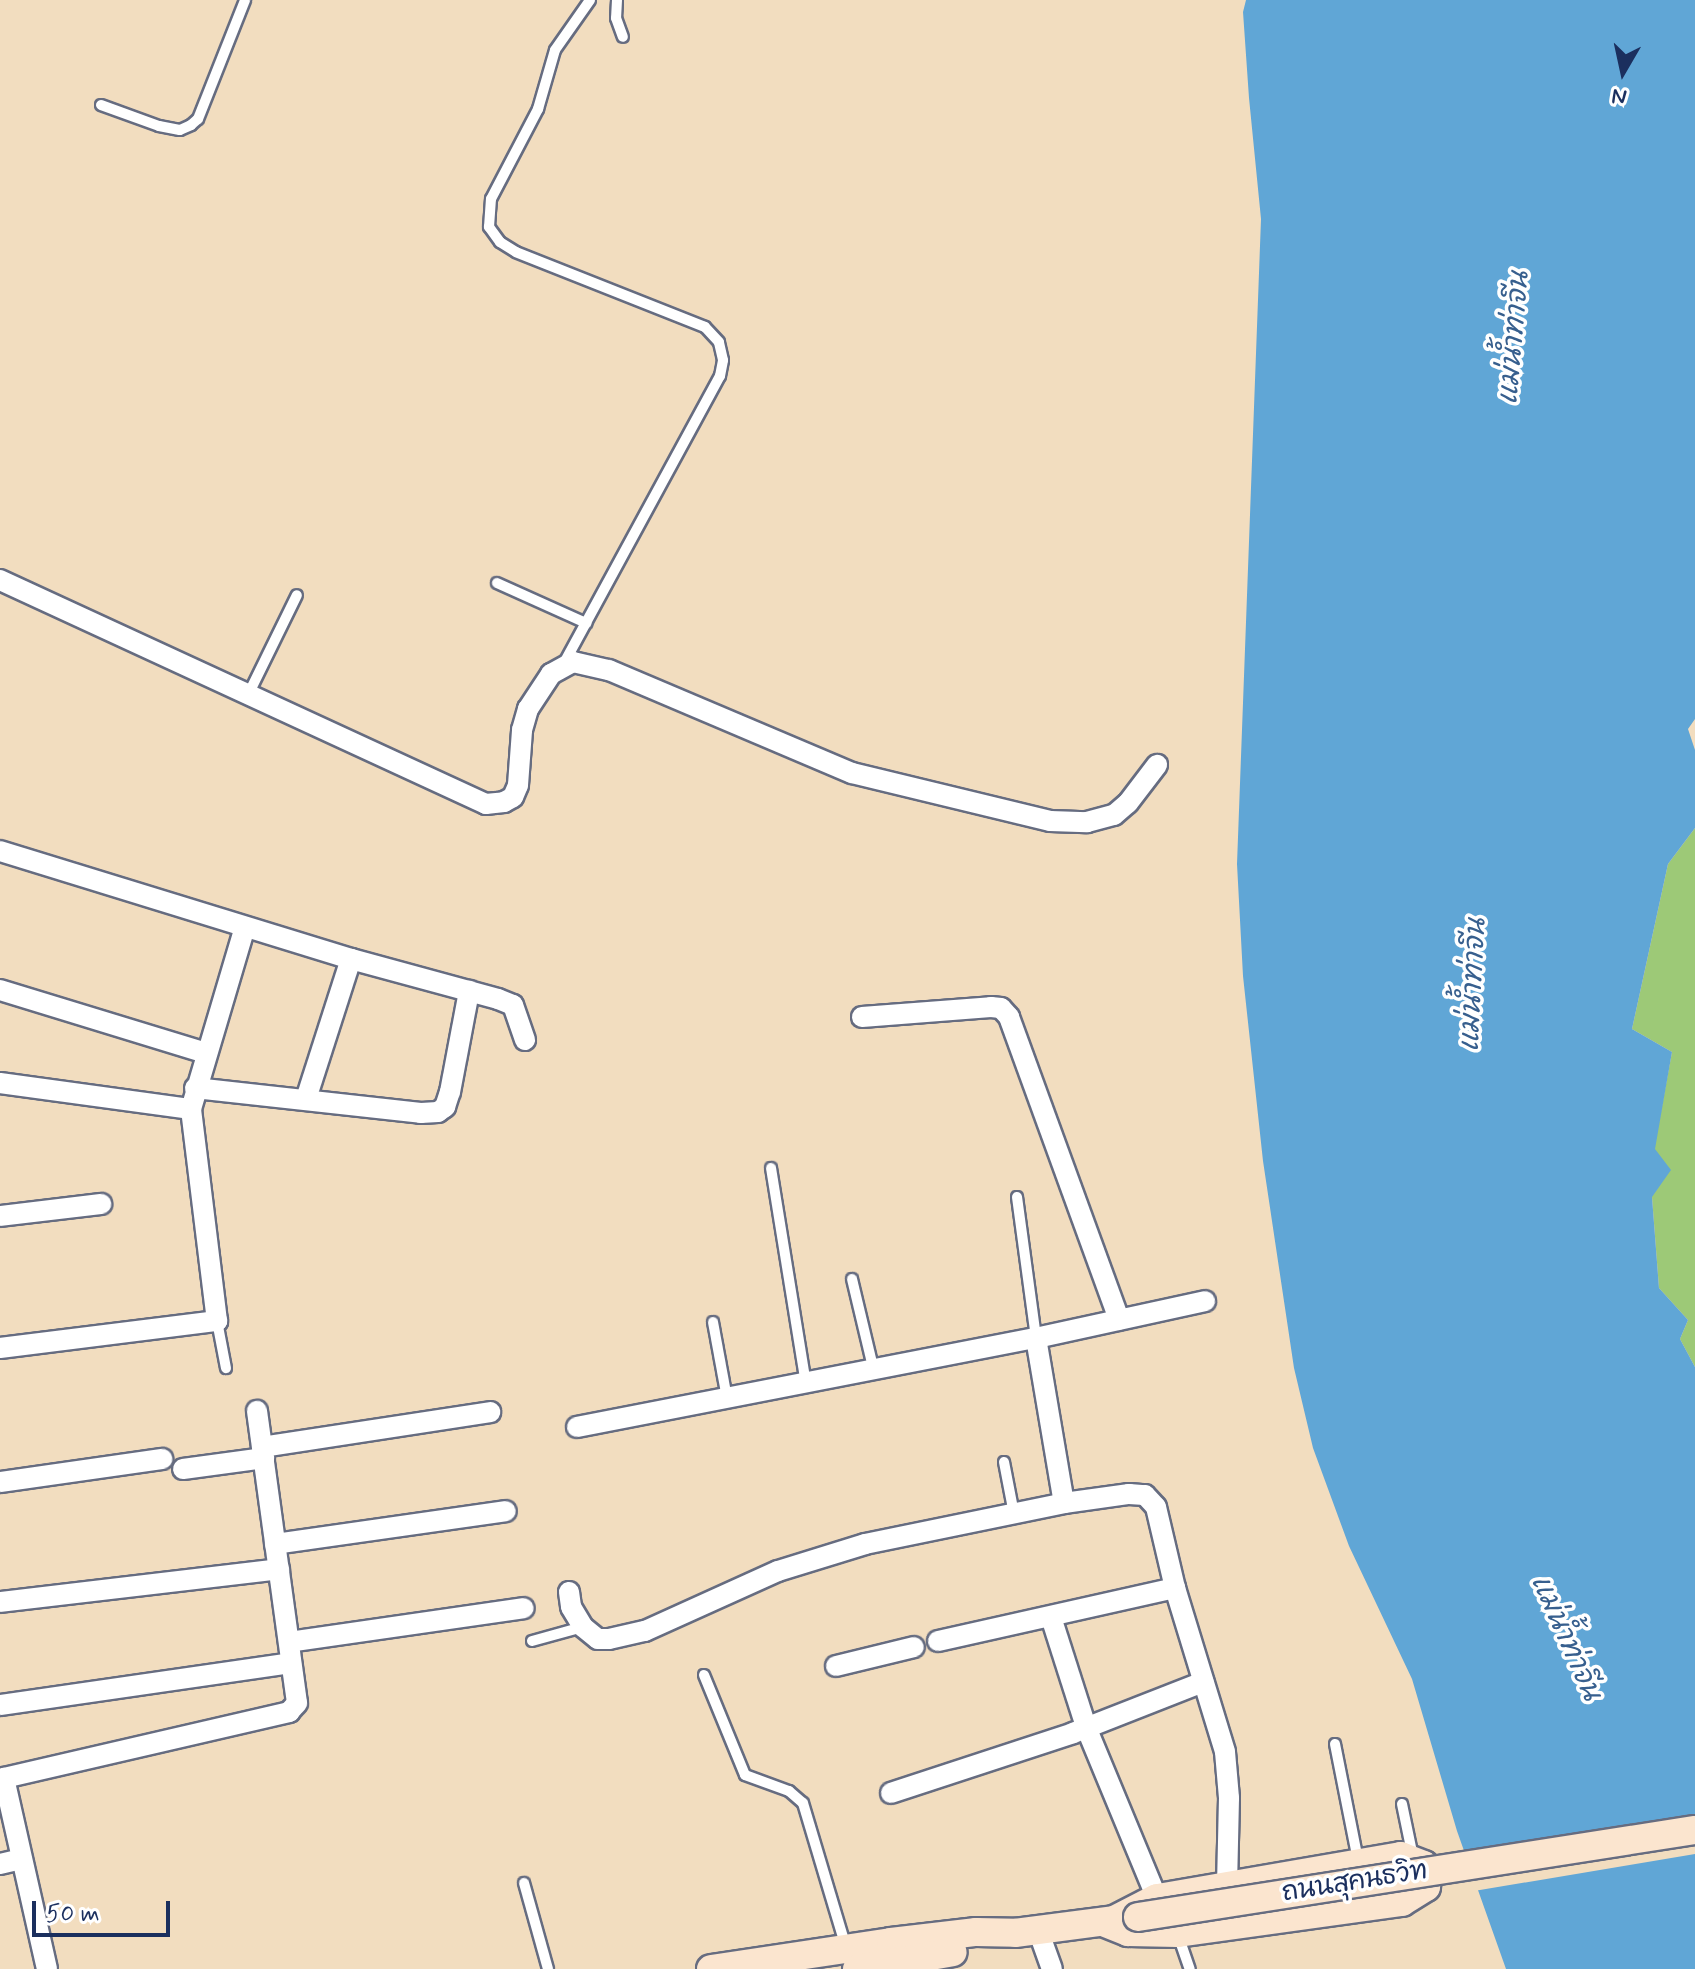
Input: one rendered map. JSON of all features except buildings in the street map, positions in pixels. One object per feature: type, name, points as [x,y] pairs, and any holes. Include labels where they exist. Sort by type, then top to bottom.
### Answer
[{"type":"main road","name":"ถนนสุคนธวิท","points":[[711,1969],[858,1964],[975,1948],[1026,1931],[1128,1914],[1695,1830]]},
{"type":"main road","points":[[1401,1856],[1413,1858],[1424,1865],[1426,1887],[1402,1902],[1178,1933],[1128,1932],[1128,1914],[1227,1883],[1401,1856]]},
{"type":"street","points":[[0,580],[466,798],[486,804],[504,802],[513,797],[518,785],[522,730],[528,709],[551,674],[563,665],[583,662],[609,670],[852,773],[1050,821],[1087,822],[1114,815],[1128,803],[1157,765]]},
{"type":"street","points":[[0,851],[351,959],[513,1005],[525,1040]]},
{"type":"street","points":[[0,1348],[217,1321],[191,1109],[245,927]]},
{"type":"street","points":[[306,1099],[351,959]]},
{"type":"street","points":[[0,990],[206,1053]]},
{"type":"street","points":[[195,1088],[421,1113],[438,1112],[445,1107],[450,1092],[469,991]]},
{"type":"street","points":[[862,1017],[991,1007],[1001,1008],[1009,1017],[1119,1320]]},
{"type":"street","points":[[0,1083],[191,1109]]},
{"type":"street","points":[[0,1216],[101,1204]]},
{"type":"street","points":[[577,1427],[875,1371],[1205,1301]]},
{"type":"street","points":[[1036,1338],[1064,1503]]},
{"type":"street","points":[[47,1969],[4,1778],[289,1712],[297,1703],[257,1411]]},
{"type":"street","points":[[183,1469],[490,1412]]},
{"type":"street","points":[[0,1482],[162,1459]]},
{"type":"street","points":[[569,1592],[571,1607],[583,1627],[598,1639],[645,1631],[778,1571],[865,1544],[1064,1503],[1129,1494],[1145,1495],[1156,1507],[1175,1588],[1225,1752],[1229,1798],[1227,1883]]},
{"type":"street","points":[[275,1544],[506,1511]]},
{"type":"street","points":[[0,1602],[279,1569]]},
{"type":"street","points":[[938,1641],[1175,1588]]},
{"type":"street","points":[[0,1705],[524,1608]]},
{"type":"street","points":[[1051,1617],[1086,1727],[1128,1914]]},
{"type":"street","points":[[836,1666],[914,1647]]},
{"type":"street","points":[[891,1793],[1086,1727],[1203,1682]]},
{"type":"street","points":[[0,1864],[21,1859]]},
{"type":"street","points":[[1026,1931],[1052,1969]]},
{"type":"lane","points":[[101,105],[159,126],[180,130],[191,125],[198,119],[245,0]]},
{"type":"lane","points":[[563,665],[720,376],[723,360],[719,342],[705,327],[516,252],[500,242],[489,227],[491,199],[538,109],[555,50],[590,0]]},
{"type":"lane","points":[[617,0],[616,18],[623,37]]},
{"type":"lane","points":[[497,583],[586,623]]},
{"type":"lane","points":[[248,695],[297,595]]},
{"type":"lane","points":[[771,1168],[806,1384]]},
{"type":"lane","points":[[1017,1197],[1036,1338]]},
{"type":"lane","points":[[852,1279],[875,1371]]},
{"type":"lane","points":[[217,1321],[226,1368]]},
{"type":"lane","points":[[713,1322],[727,1399]]},
{"type":"lane","points":[[1004,1462],[1014,1514]]},
{"type":"lane","points":[[532,1641],[583,1627]]},
{"type":"lane","points":[[704,1675],[745,1775],[789,1791],[803,1803],[858,1964]]},
{"type":"lane","points":[[1335,1744],[1358,1862]]},
{"type":"lane","points":[[1402,1804],[1413,1858]]},
{"type":"lane","points":[[524,1883],[548,1969]]},
{"type":"lane","points":[[1178,1933],[1190,1969]]},
{"type":"green space","points":[[1695,828],[1695,1367],[1680,1339],[1688,1320],[1659,1288],[1652,1197],[1654,1149],[1672,1052],[1632,1029],[1668,864]]},
{"type":"water","name":"แม่น้ำท่าจีน","points":[[1246,0],[1695,0],[1695,719],[1688,729],[1695,750],[1695,828],[1668,864],[1632,1029],[1672,1052],[1655,1149],[1671,1170],[1652,1197],[1659,1288],[1688,1320],[1680,1339],[1695,1367],[1695,1969],[1506,1969],[1457,1831],[1412,1679],[1349,1546],[1313,1448],[1294,1368],[1263,1161],[1243,976],[1237,864],[1261,219],[1243,12]]},
{"type":"pier","points":[[1695,1830],[1695,1854],[1474,1891],[1465,1866]]}]
